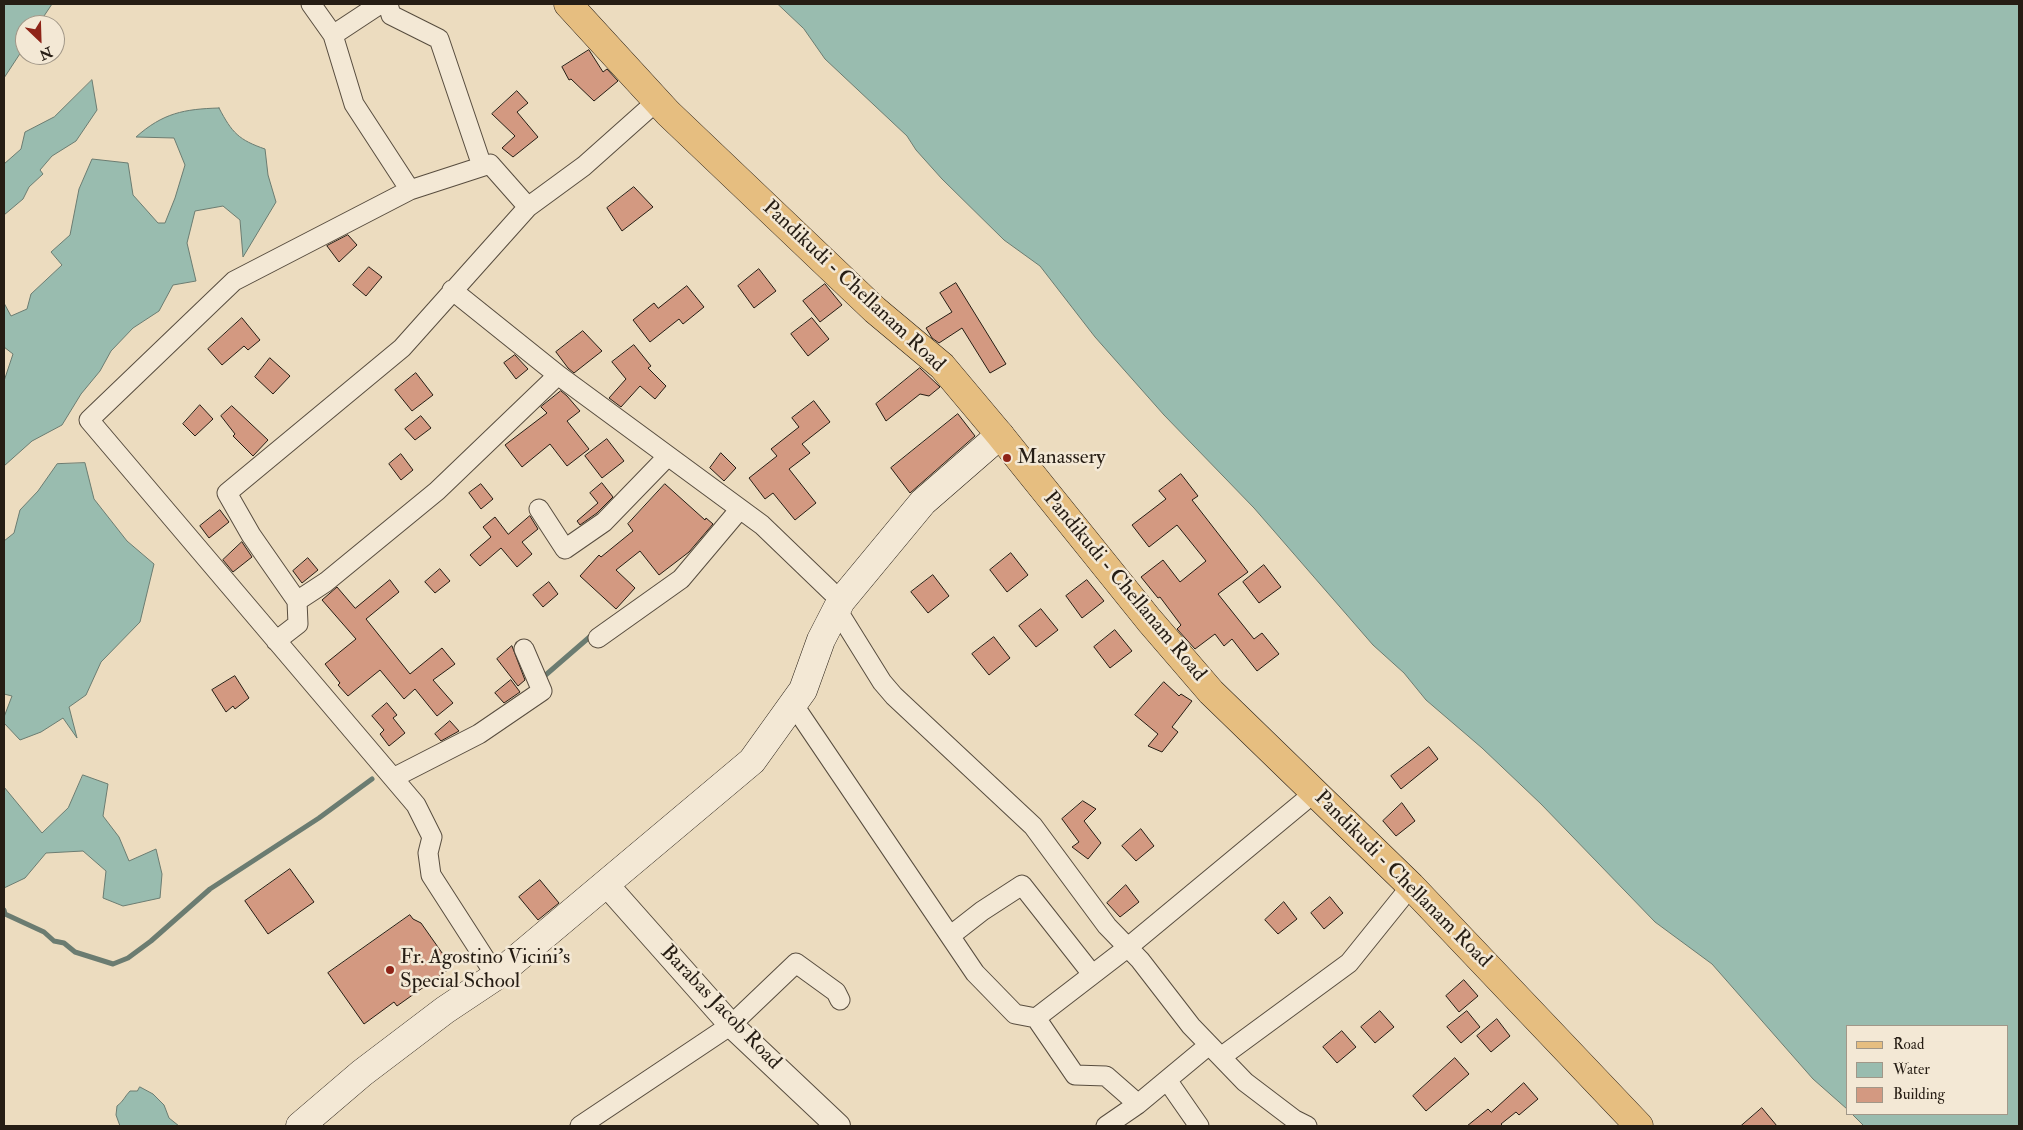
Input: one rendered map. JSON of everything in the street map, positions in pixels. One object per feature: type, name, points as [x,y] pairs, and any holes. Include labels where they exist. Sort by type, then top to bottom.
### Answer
[{"type":"main road","name":"Pandikudi - Chellanam Road","points":[[568,4],[657,101],[875,310],[942,366],[1149,620],[1211,692],[1411,886],[1632,1124]]},
{"type":"main road","points":[[300,1126],[362,1072],[496,976],[752,761],[803,690],[821,640],[839,604],[923,502],[1000,435]]},
{"type":"street","points":[[311,4],[333,35],[354,104],[410,190]]},
{"type":"street","points":[[333,35],[380,4]]},
{"type":"street","points":[[388,4],[391,14],[439,39],[482,166]]},
{"type":"street","points":[[276,641],[298,624],[297,600],[251,535],[227,493],[402,348],[528,207],[584,166],[657,101]]},
{"type":"street","points":[[496,976],[431,875],[428,853],[432,837],[416,805],[89,420],[234,281],[410,190],[490,164],[528,207]]},
{"type":"street","points":[[452,290],[558,375],[762,525],[839,604],[888,689],[1032,826],[1106,926],[1140,960],[1191,1026],[1245,1082],[1295,1120],[1307,1126]]},
{"type":"street","points":[[297,600],[326,582],[437,491],[558,375]]},
{"type":"street","points":[[539,509],[564,549],[604,522],[668,456]]},
{"type":"street","points":[[598,638],[681,580],[740,509]]},
{"type":"street","points":[[393,778],[479,734],[542,691],[524,649]]},
{"type":"street","points":[[793,704],[975,973],[1015,1014],[1036,1018],[1075,1075],[1106,1076],[1138,1104]]},
{"type":"street","points":[[1036,1018],[1126,948],[1314,793]]},
{"type":"street","name":"Barabas Jacob Road","points":[[606,884],[731,1025],[838,1126]]},
{"type":"street","points":[[950,936],[982,911],[1022,886],[1092,974]]},
{"type":"street","points":[[1106,1126],[1138,1104],[1167,1080],[1215,1051],[1349,963],[1411,886]]},
{"type":"street","points":[[580,1126],[731,1025],[796,963],[836,992],[840,1000]]},
{"type":"street","points":[[1167,1080],[1199,1126]]},
{"type":"water","points":[[4,4],[52,4],[45,15],[15,15],[15,61],[4,78]]},
{"type":"water","points":[[778,4],[2019,4],[2019,1126],[1864,1126],[1853,1115],[2008,1115],[2008,1025],[1846,1025],[1846,1108],[1813,1079],[1712,964],[1655,922],[1541,804],[1482,748],[1426,700],[1404,673],[1373,645],[1254,508],[1164,415],[1095,337],[1040,266],[1004,240],[942,179],[916,150],[907,136],[825,59],[804,29]]},
{"type":"water","points":[[92,80],[97,110],[76,141],[52,156],[40,170],[43,174],[29,187],[23,199],[4,215],[4,164],[21,149],[25,132],[54,117]]},
{"type":"water","points":[[219,108],[232,130],[242,139],[265,149],[268,175],[276,202],[243,257],[240,220],[223,206],[195,211],[187,243],[196,281],[173,285],[159,311],[133,328],[111,351],[100,371],[81,394],[62,425],[32,441],[4,466],[4,381],[13,354],[4,347],[4,303],[11,316],[27,309],[31,294],[62,265],[51,252],[70,235],[79,189],[92,159],[128,163],[133,195],[158,223],[165,223],[185,165],[174,138],[136,137],[155,122],[174,114],[184,111]]},
{"type":"water","points":[[85,463],[94,499],[127,541],[154,564],[140,622],[101,662],[86,695],[69,707],[77,738],[63,718],[41,732],[20,740],[4,723],[4,717],[12,696],[4,694],[4,541],[14,533],[20,510],[38,491],[57,464]]},
{"type":"water","points":[[83,775],[108,784],[103,816],[119,837],[129,861],[156,849],[162,874],[160,898],[123,906],[103,898],[106,871],[83,851],[46,853],[25,878],[4,888],[4,787],[42,833],[68,808]]},
{"type":"water","points":[[140,1087],[153,1094],[164,1105],[169,1118],[179,1126],[120,1126],[116,1115],[117,1106],[130,1091],[137,1091]]},
{"type":"building","points":[[589,50],[603,72],[607,69],[618,81],[594,101],[571,79],[569,80],[562,67]]},
{"type":"building","points":[[517,91],[528,103],[517,112],[538,137],[513,157],[502,148],[515,136],[492,114]]},
{"type":"building","points":[[634,187],[653,207],[622,231],[607,208]]},
{"type":"building","points":[[348,235],[357,245],[339,262],[327,246]]},
{"type":"building","points":[[369,267],[382,277],[366,296],[353,285]]},
{"type":"building","points":[[759,269],[776,291],[754,308],[738,286]]},
{"type":"building","points":[[956,283],[1006,364],[990,373],[962,328],[939,343],[932,338],[926,328],[952,312],[940,293]]},
{"type":"building","points":[[825,284],[842,305],[820,322],[803,301]]},
{"type":"building","points":[[687,286],[704,307],[683,324],[679,319],[650,342],[633,320],[654,303],[658,308]]},
{"type":"building","points":[[242,318],[260,340],[248,350],[244,346],[222,365],[208,349]]},
{"type":"building","points":[[812,318],[829,339],[808,356],[791,334]]},
{"type":"building","points":[[583,331],[602,351],[574,373],[556,352]]},
{"type":"building","points":[[634,345],[651,366],[648,368],[666,386],[655,399],[640,386],[621,407],[609,398],[626,379],[612,362]]},
{"type":"building","points":[[515,355],[528,369],[516,379],[504,363]]},
{"type":"building","points":[[270,358],[290,376],[273,394],[255,377]]},
{"type":"building","points":[[920,368],[940,387],[929,396],[920,394],[886,421],[876,404]]},
{"type":"building","points":[[416,373],[433,395],[412,411],[395,390]]},
{"type":"building","points":[[561,391],[580,411],[567,421],[589,449],[567,466],[550,444],[522,467],[505,445],[547,413],[541,407]]},
{"type":"building","points":[[814,401],[830,422],[802,444],[810,453],[789,469],[816,503],[795,520],[773,493],[765,499],[749,478],[777,456],[771,449],[799,427],[792,418]]},
{"type":"building","points":[[200,405],[213,419],[195,436],[183,424]]},
{"type":"building","points":[[232,406],[268,440],[253,456],[233,436],[235,434],[221,416]]},
{"type":"building","points":[[958,414],[975,436],[910,493],[891,468]]},
{"type":"building","points":[[421,416],[431,428],[415,440],[405,429]]},
{"type":"building","points":[[607,439],[624,461],[602,478],[585,456]]},
{"type":"building","points":[[721,453],[736,468],[724,481],[710,468]]},
{"type":"building","points":[[401,454],[413,470],[401,480],[389,464]]},
{"type":"building","points":[[1181,474],[1198,496],[1192,500],[1248,572],[1218,594],[1254,639],[1262,633],[1279,654],[1257,671],[1232,639],[1224,646],[1215,634],[1195,649],[1177,629],[1181,625],[1160,597],[1158,598],[1141,577],[1163,560],[1180,582],[1206,561],[1177,525],[1149,547],[1132,525],[1166,499],[1159,491]]},
{"type":"building","points":[[602,483],[613,497],[597,513],[580,525],[577,521],[598,503],[590,493]]},
{"type":"building","points":[[481,484],[493,499],[481,509],[469,493]]},
{"type":"building","points":[[665,484],[705,520],[706,518],[713,524],[689,552],[659,575],[640,551],[616,570],[635,588],[616,609],[580,576],[599,555],[601,557],[633,531],[628,524]]},
{"type":"building","points":[[220,510],[229,522],[209,538],[200,526]]},
{"type":"building","points":[[530,516],[538,529],[522,542],[532,554],[517,567],[501,548],[480,566],[470,555],[491,537],[483,527],[495,517],[508,534]]},
{"type":"building","points":[[242,542],[252,557],[233,572],[223,560]]},
{"type":"building","points":[[1011,553],[1028,575],[1007,592],[990,570]]},
{"type":"building","points":[[308,558],[318,570],[302,583],[293,571]]},
{"type":"building","points":[[1264,565],[1281,587],[1259,603],[1243,582]]},
{"type":"building","points":[[440,569],[450,581],[435,593],[425,582]]},
{"type":"building","points":[[933,575],[949,596],[928,613],[911,592]]},
{"type":"building","points":[[390,580],[399,592],[366,619],[410,674],[442,648],[455,664],[433,680],[453,703],[437,716],[415,689],[404,699],[380,670],[348,696],[338,685],[340,683],[325,664],[356,639],[322,600],[337,587],[355,608]]},
{"type":"building","points":[[1087,580],[1104,601],[1082,618],[1066,596]]},
{"type":"building","points":[[549,582],[558,594],[543,607],[533,595]]},
{"type":"building","points":[[1041,609],[1058,630],[1036,647],[1019,626]]},
{"type":"building","points":[[1115,630],[1132,651],[1110,668],[1094,647]]},
{"type":"building","points":[[994,637],[1010,658],[989,675],[972,654]]},
{"type":"building","points":[[512,646],[525,680],[518,686],[497,659]]},
{"type":"building","points":[[235,676],[249,698],[235,709],[233,706],[226,712],[212,690]]},
{"type":"building","points":[[511,680],[520,692],[504,703],[495,693]]},
{"type":"building","points":[[1164,682],[1179,696],[1181,694],[1192,701],[1172,727],[1178,732],[1162,752],[1148,746],[1158,734],[1135,715]]},
{"type":"building","points":[[387,703],[397,715],[393,718],[405,733],[389,746],[380,734],[384,730],[372,716]]},
{"type":"building","points":[[450,721],[459,731],[441,741],[435,734]]},
{"type":"building","points":[[1429,747],[1438,759],[1401,789],[1391,776]]},
{"type":"building","points":[[1083,801],[1096,809],[1084,821],[1101,843],[1088,859],[1072,847],[1079,842],[1062,819]]},
{"type":"building","points":[[1402,803],[1415,821],[1396,836],[1383,821]]},
{"type":"building","points":[[1141,829],[1154,846],[1136,861],[1122,846]]},
{"type":"building","points":[[290,869],[314,902],[268,934],[245,901]]},
{"type":"building","points":[[540,880],[559,903],[538,920],[519,897]]},
{"type":"building","points":[[1126,885],[1139,902],[1120,917],[1107,903]]},
{"type":"building","points":[[1330,897],[1343,913],[1324,929],[1311,913]]},
{"type":"building","points":[[1284,902],[1297,919],[1278,934],[1265,920]]},
{"type":"building","name":"Fr. Agostino Vicini's Special School","points":[[410,915],[421,923],[452,967],[397,1006],[394,1002],[364,1024],[328,973]]},
{"type":"building","points":[[1464,980],[1478,996],[1459,1012],[1446,996]]},
{"type":"building","points":[[1380,1011],[1394,1027],[1375,1043],[1361,1027]]},
{"type":"building","points":[[1467,1011],[1480,1027],[1461,1043],[1447,1027]]},
{"type":"building","points":[[1497,1019],[1510,1036],[1491,1052],[1477,1036]]},
{"type":"building","points":[[1342,1031],[1356,1047],[1337,1063],[1323,1047]]},
{"type":"building","points":[[1455,1058],[1469,1074],[1426,1111],[1413,1096]]},
{"type":"building","points":[[1524,1083],[1538,1099],[1519,1115],[1516,1112],[1501,1124],[1503,1126],[1467,1126],[1488,1109],[1491,1112]]},
{"type":"building","points":[[1762,1108],[1777,1126],[1741,1126]]},
{"type":"waterway","points":[[541,679],[593,634]]},
{"type":"waterway","points":[[4,910],[5,914],[44,932],[54,941],[64,943],[75,952],[113,964],[128,958],[151,941],[210,889],[319,818],[372,779]]},
{"type":"place","name":"Manassery","points":[[1007,458]]},
{"type":"place","name":"Fr. Agostino Vicini's Special School","points":[[390,970]]}]
